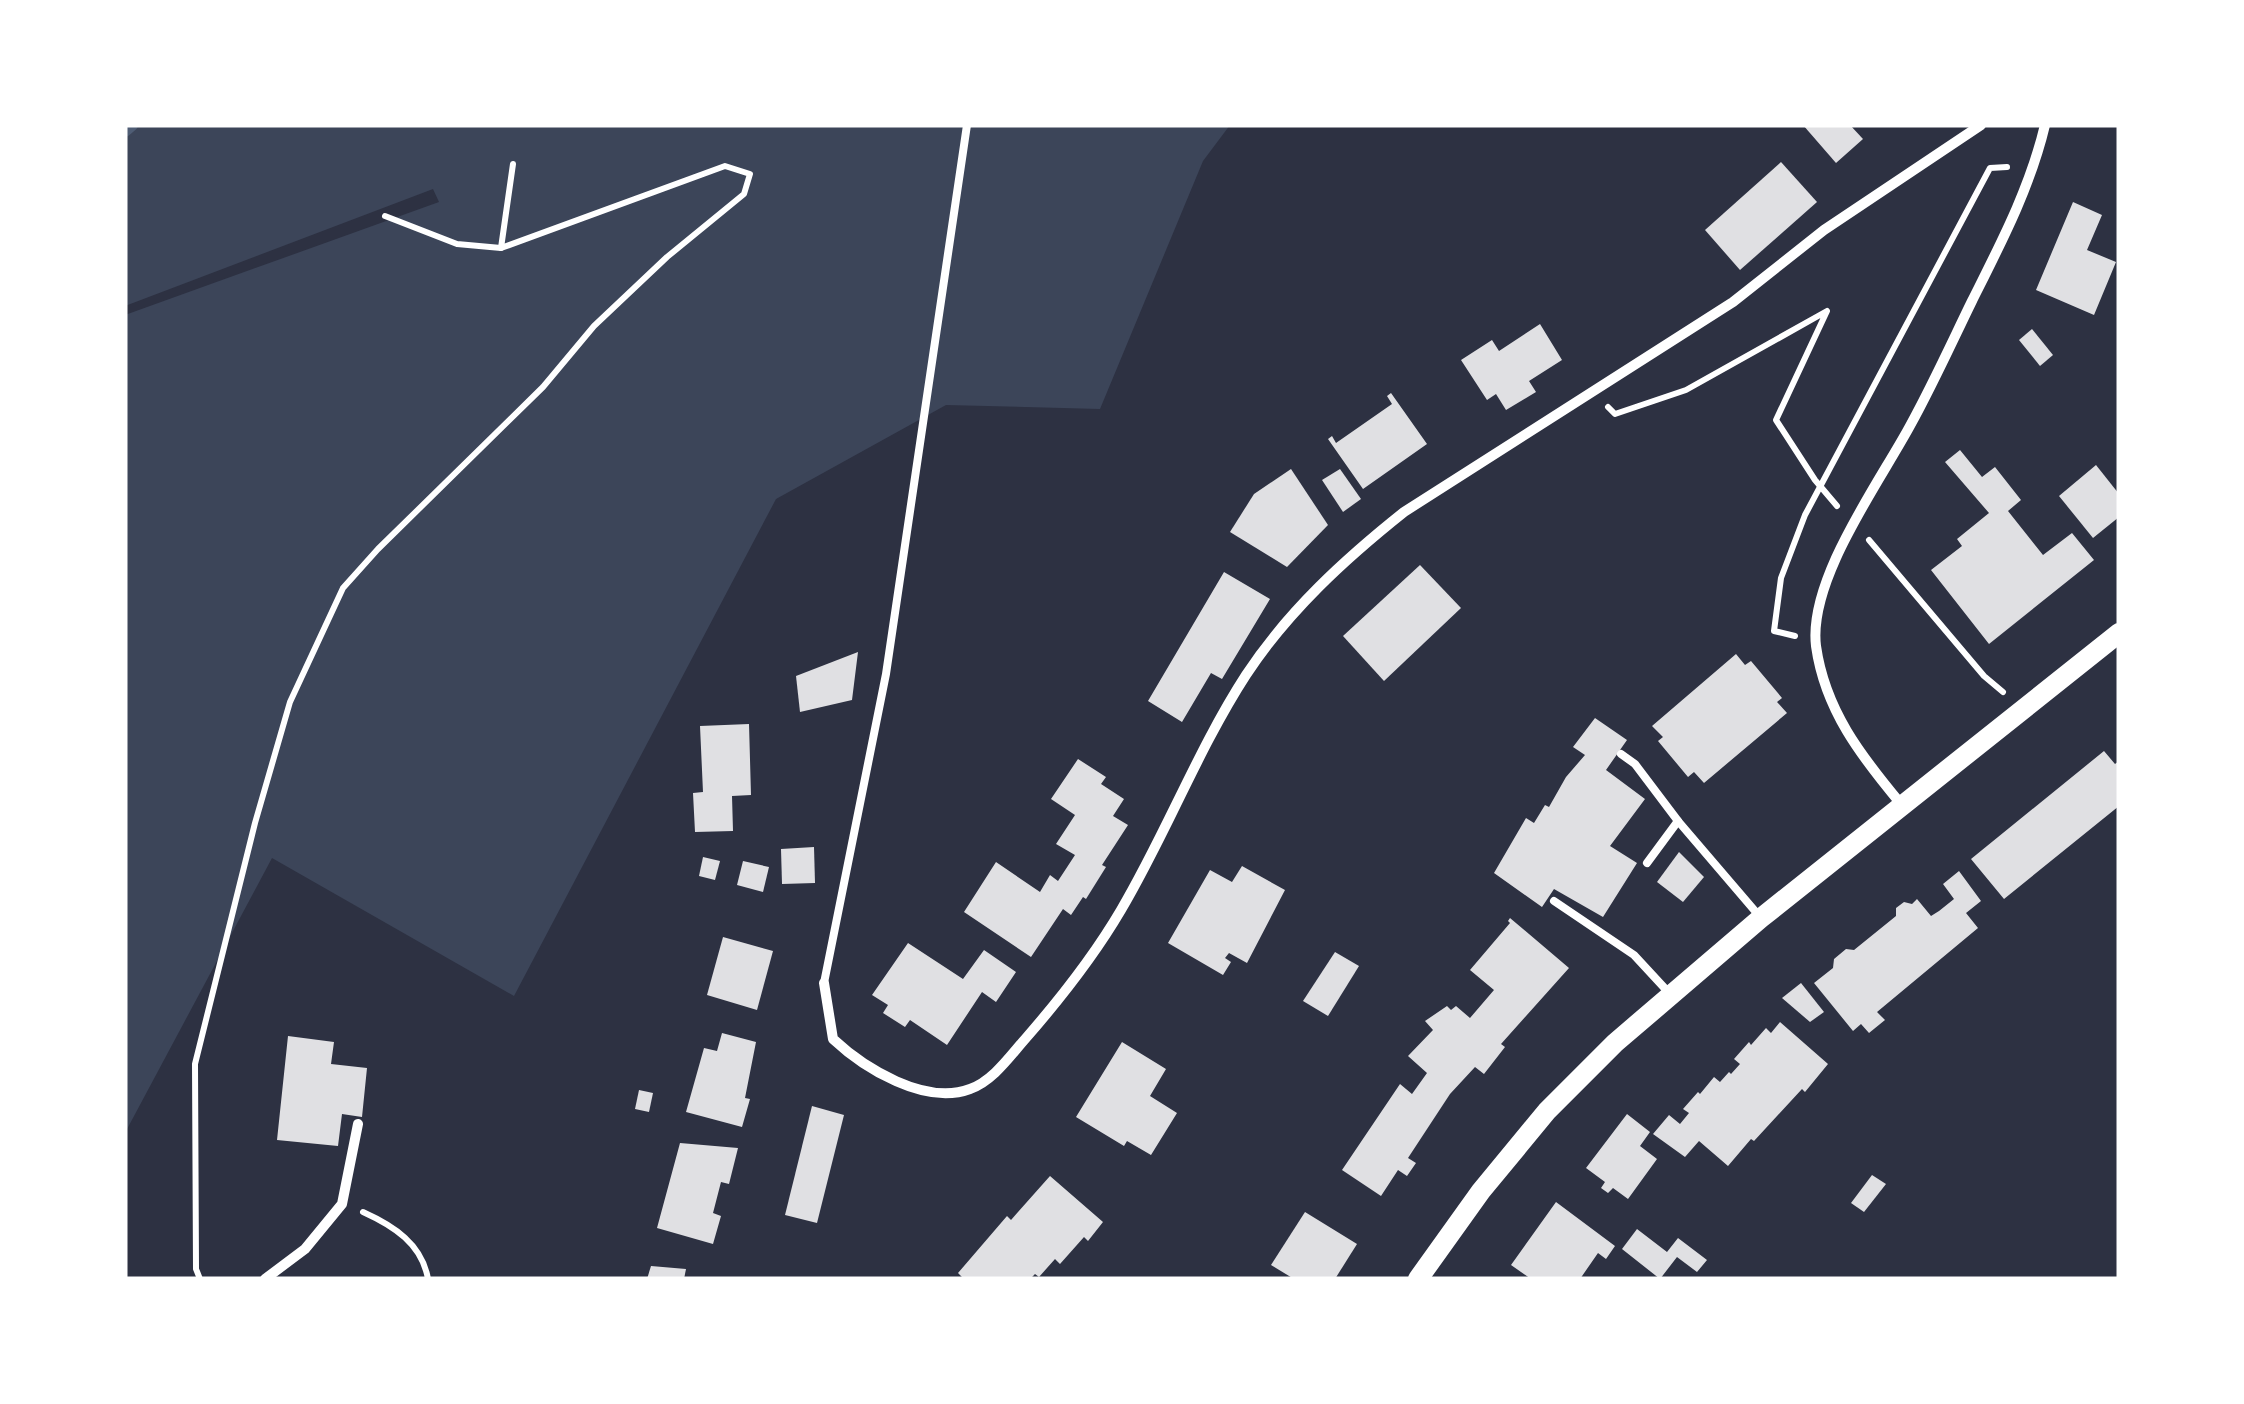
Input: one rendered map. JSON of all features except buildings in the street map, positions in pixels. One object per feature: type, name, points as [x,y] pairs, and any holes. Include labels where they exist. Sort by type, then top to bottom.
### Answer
[{"type":"main road","points":[[1418,1279],[1481,1191],[1547,1111],[1615,1043],[1901,804],[2119,634]]},
{"type":"street","points":[[824,984],[833,1038],[872,1072],[913,1086],[950,1092],[971,1089],[997,1071],[1086,963],[1120,911],[1244,679],[1277,631],[1364,544],[1404,512],[1733,302],[1824,230],[1981,125]]},
{"type":"street","points":[[1901,804],[1857,750],[1835,714],[1816,642],[1820,606],[1832,567],[1912,422],[2014,215],[2035,164],[2045,125]]},
{"type":"street","points":[[265,1279],[304,1249],[342,1204],[358,1124]]},
{"type":"lane","points":[[824,984],[886,674],[966,125]]},
{"type":"lane","points":[[1621,754],[1635,764],[1761,918]]},
{"type":"lane","points":[[1647,863],[1678,821]]},
{"type":"lane","points":[[1554,901],[1634,954],[1671,995]]},
{"type":"path","points":[[501,248],[514,164]]},
{"type":"path","points":[[1816,642],[1774,631],[1781,578],[1805,515],[1990,168],[2035,164]]},
{"type":"path","points":[[200,1279],[196,1268],[195,1064],[254,823],[290,702],[343,588],[544,388],[594,326],[744,194],[750,174],[725,166],[501,248],[456,244],[384,216]]},
{"type":"path","points":[[1594,392],[1615,414],[1686,390],[1827,311],[1776,420],[1853,527],[1871,542],[1984,676],[2024,710]]},
{"type":"path","points":[[342,1204],[369,1214],[410,1239],[428,1279]]},
{"type":"shaded area","points":[[125,125],[1230,125],[1203,161],[1100,409],[946,405],[776,499],[514,996],[272,858],[126,1131],[125,315],[439,202],[433,189],[125,306]]},
{"type":"waterway","points":[[125,131],[132,125]]}]
